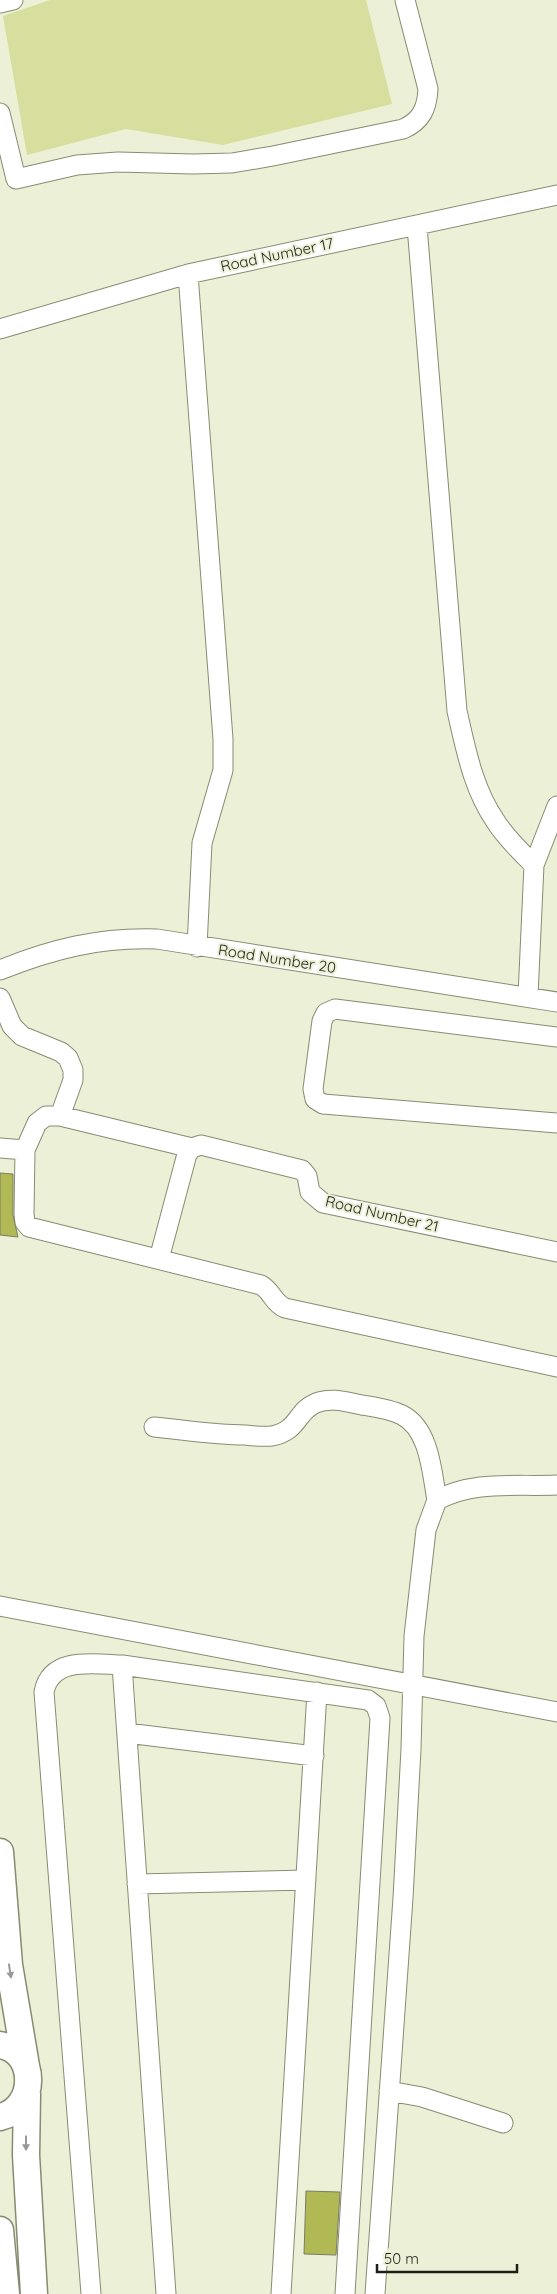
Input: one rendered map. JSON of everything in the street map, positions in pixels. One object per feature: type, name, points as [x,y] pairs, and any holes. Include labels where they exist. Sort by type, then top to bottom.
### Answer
[{"type":"highway","points":[[0,1852],[9,1965],[29,2080],[26,2155],[34,2294]]},
{"type":"highway","points":[[0,2046],[17,2054],[26,2066]]},
{"type":"highway","points":[[0,2117],[8,2116],[19,2106],[27,2094]]},
{"type":"highway","points":[[0,2230],[6,2294]]},
{"type":"street","points":[[0,3],[13,0]]},
{"type":"street","points":[[0,112],[16,179],[77,165],[118,162],[232,163],[403,129],[414,124],[428,104],[418,45],[405,0]]},
{"type":"street","name":"Road Number 17","points":[[0,330],[188,274],[557,195]]},
{"type":"street","points":[[416,226],[458,711],[467,756],[481,796],[497,824],[534,866]]},
{"type":"street","points":[[188,274],[223,739],[223,770],[202,843],[197,947]]},
{"type":"street","points":[[528,996],[534,866],[557,806]]},
{"type":"street","name":"Road Number 20","points":[[0,970],[22,961],[90,942],[125,938],[157,940],[557,1002]]},
{"type":"street","points":[[0,998],[12,1026],[22,1036],[61,1052],[68,1058],[73,1070],[73,1080],[60,1116]]},
{"type":"street","points":[[557,1037],[335,1009],[326,1013],[322,1021],[313,1089],[316,1099],[323,1104],[557,1123]]},
{"type":"street","points":[[159,1259],[187,1154],[192,1148],[60,1116],[46,1116],[37,1123],[25,1150],[24,1214],[25,1222],[29,1228],[261,1285],[268,1289],[278,1306],[285,1308],[557,1367]]},
{"type":"street","name":"Road Number 21","points":[[192,1148],[201,1145],[302,1170],[307,1176],[310,1192],[322,1202],[557,1252]]},
{"type":"street","points":[[0,1148],[25,1150]]},
{"type":"street","points":[[154,1427],[226,1435],[270,1436],[283,1433],[293,1427],[310,1406],[330,1400],[384,1409],[404,1416],[418,1430],[426,1449],[437,1500],[426,1530],[415,1626],[404,1898],[375,2294]]},
{"type":"street","points":[[437,1500],[450,1493],[485,1485],[557,1485]]},
{"type":"street","points":[[0,1606],[557,1712]]},
{"type":"street","points":[[91,2294],[44,1692],[46,1681],[60,1668],[83,1664],[122,1665],[317,1692],[368,1700],[376,1706],[380,1718],[345,2294]]},
{"type":"street","points":[[122,1665],[166,2294]]},
{"type":"street","points":[[281,2294],[317,1692]]},
{"type":"street","points":[[126,1733],[314,1756]]},
{"type":"street","points":[[137,1884],[306,1880]]},
{"type":"street","points":[[389,2091],[422,2097],[503,2123]]},
{"type":"green space","points":[[50,0],[366,0],[392,104],[223,145],[126,129],[27,155],[3,16]]},
{"type":"building","points":[[0,1173],[13,1174],[13,1215],[18,1237],[0,1235]]},
{"type":"building","points":[[306,2191],[340,2192],[336,2255],[304,2254]]}]
